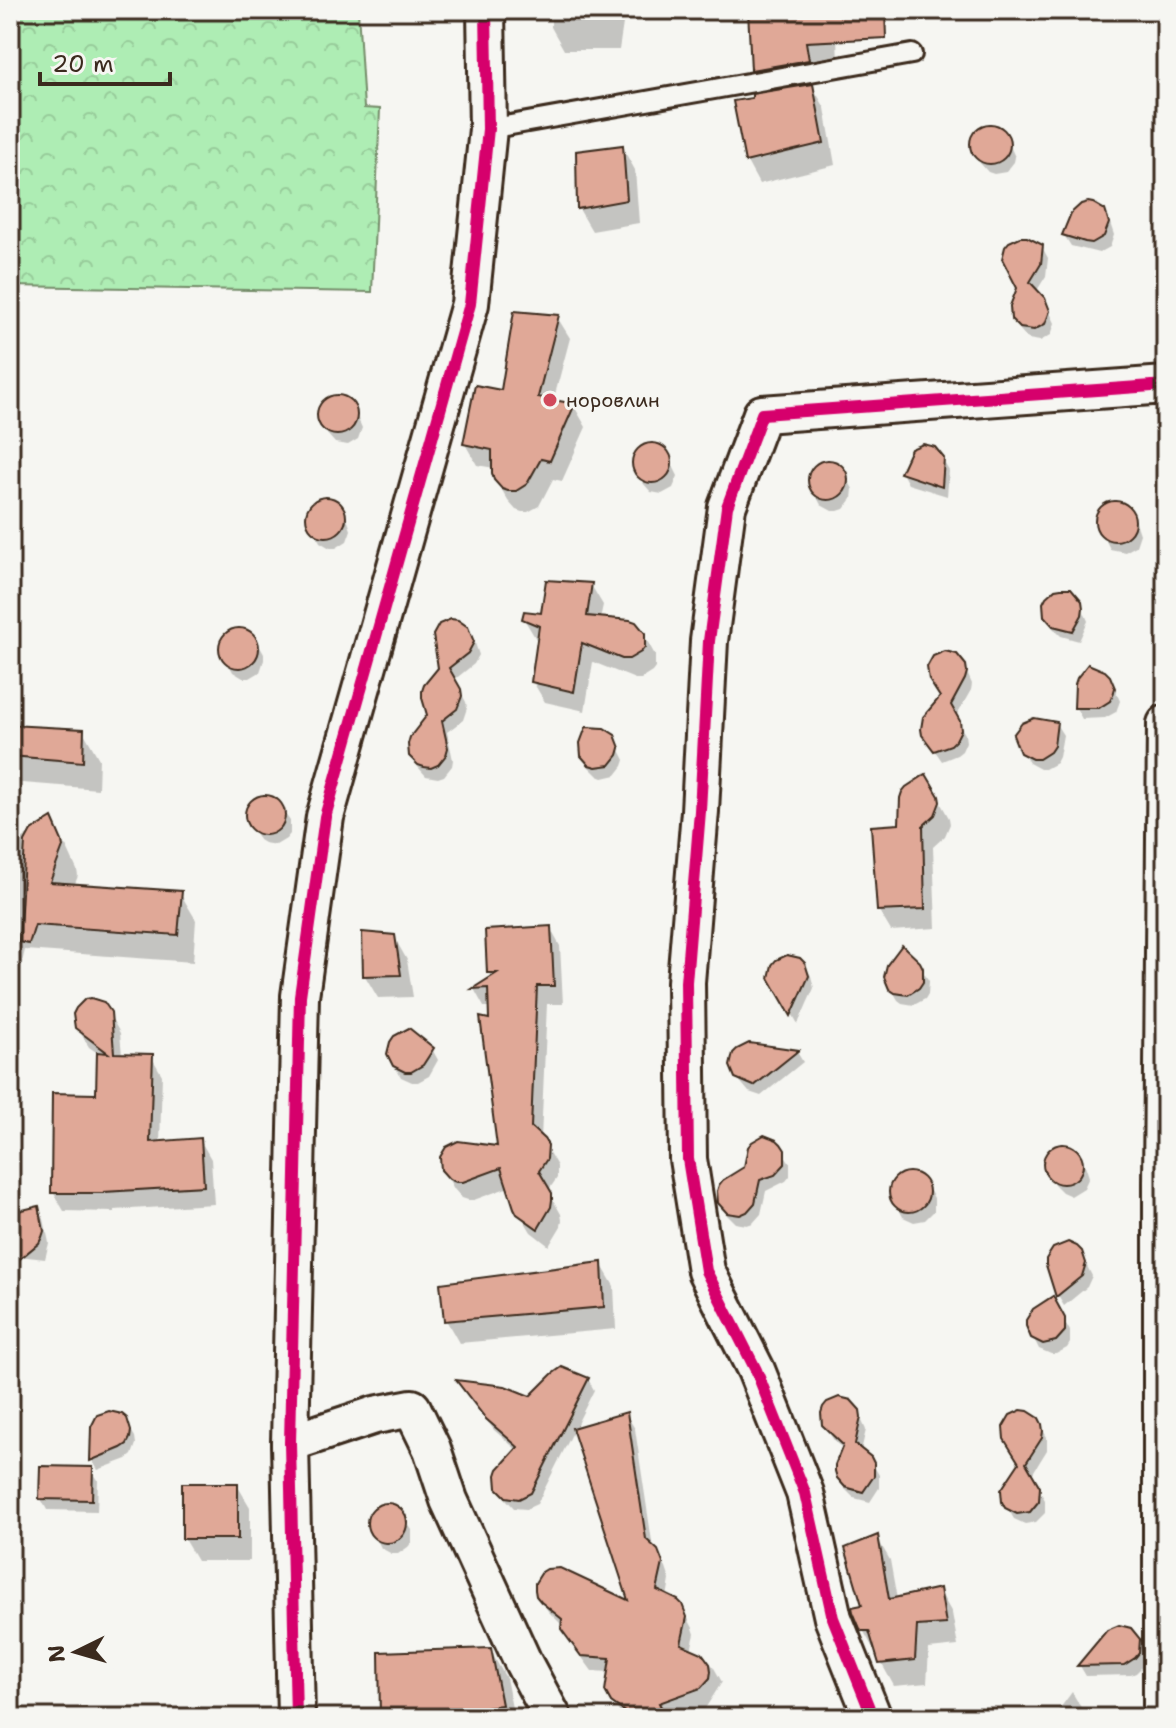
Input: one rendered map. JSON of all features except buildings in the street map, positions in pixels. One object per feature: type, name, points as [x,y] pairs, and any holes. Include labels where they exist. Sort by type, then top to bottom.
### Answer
[{"type":"street","points":[[296,1718],[290,1443],[300,996],[325,817],[470,304],[488,129],[486,10]]},
{"type":"street","points":[[873,1718],[833,1618],[805,1493],[756,1370],[706,1271],[688,1159],[686,982],[700,811],[709,641],[727,507],[762,414],[1166,385]]},
{"type":"street","points":[[1162,1718],[1166,724]]},
{"type":"street","points":[[290,1443],[375,1415],[412,1408],[432,1449],[449,1500],[523,1662],[553,1718]]},
{"type":"lane","points":[[488,129],[912,54]]},
{"type":"green space","points":[[10,10],[358,10],[364,108],[380,109],[372,292],[10,286]]},
{"type":"cycle path","points":[[296,1718],[290,1443],[300,996],[325,817],[470,304],[488,129],[486,10]]},
{"type":"cycle path","points":[[873,1718],[833,1618],[805,1493],[756,1370],[706,1271],[688,1159],[686,982],[700,811],[709,641],[727,507],[762,414],[1166,385]]},
{"type":"place","name":"норовлин","points":[[550,400]]}]
